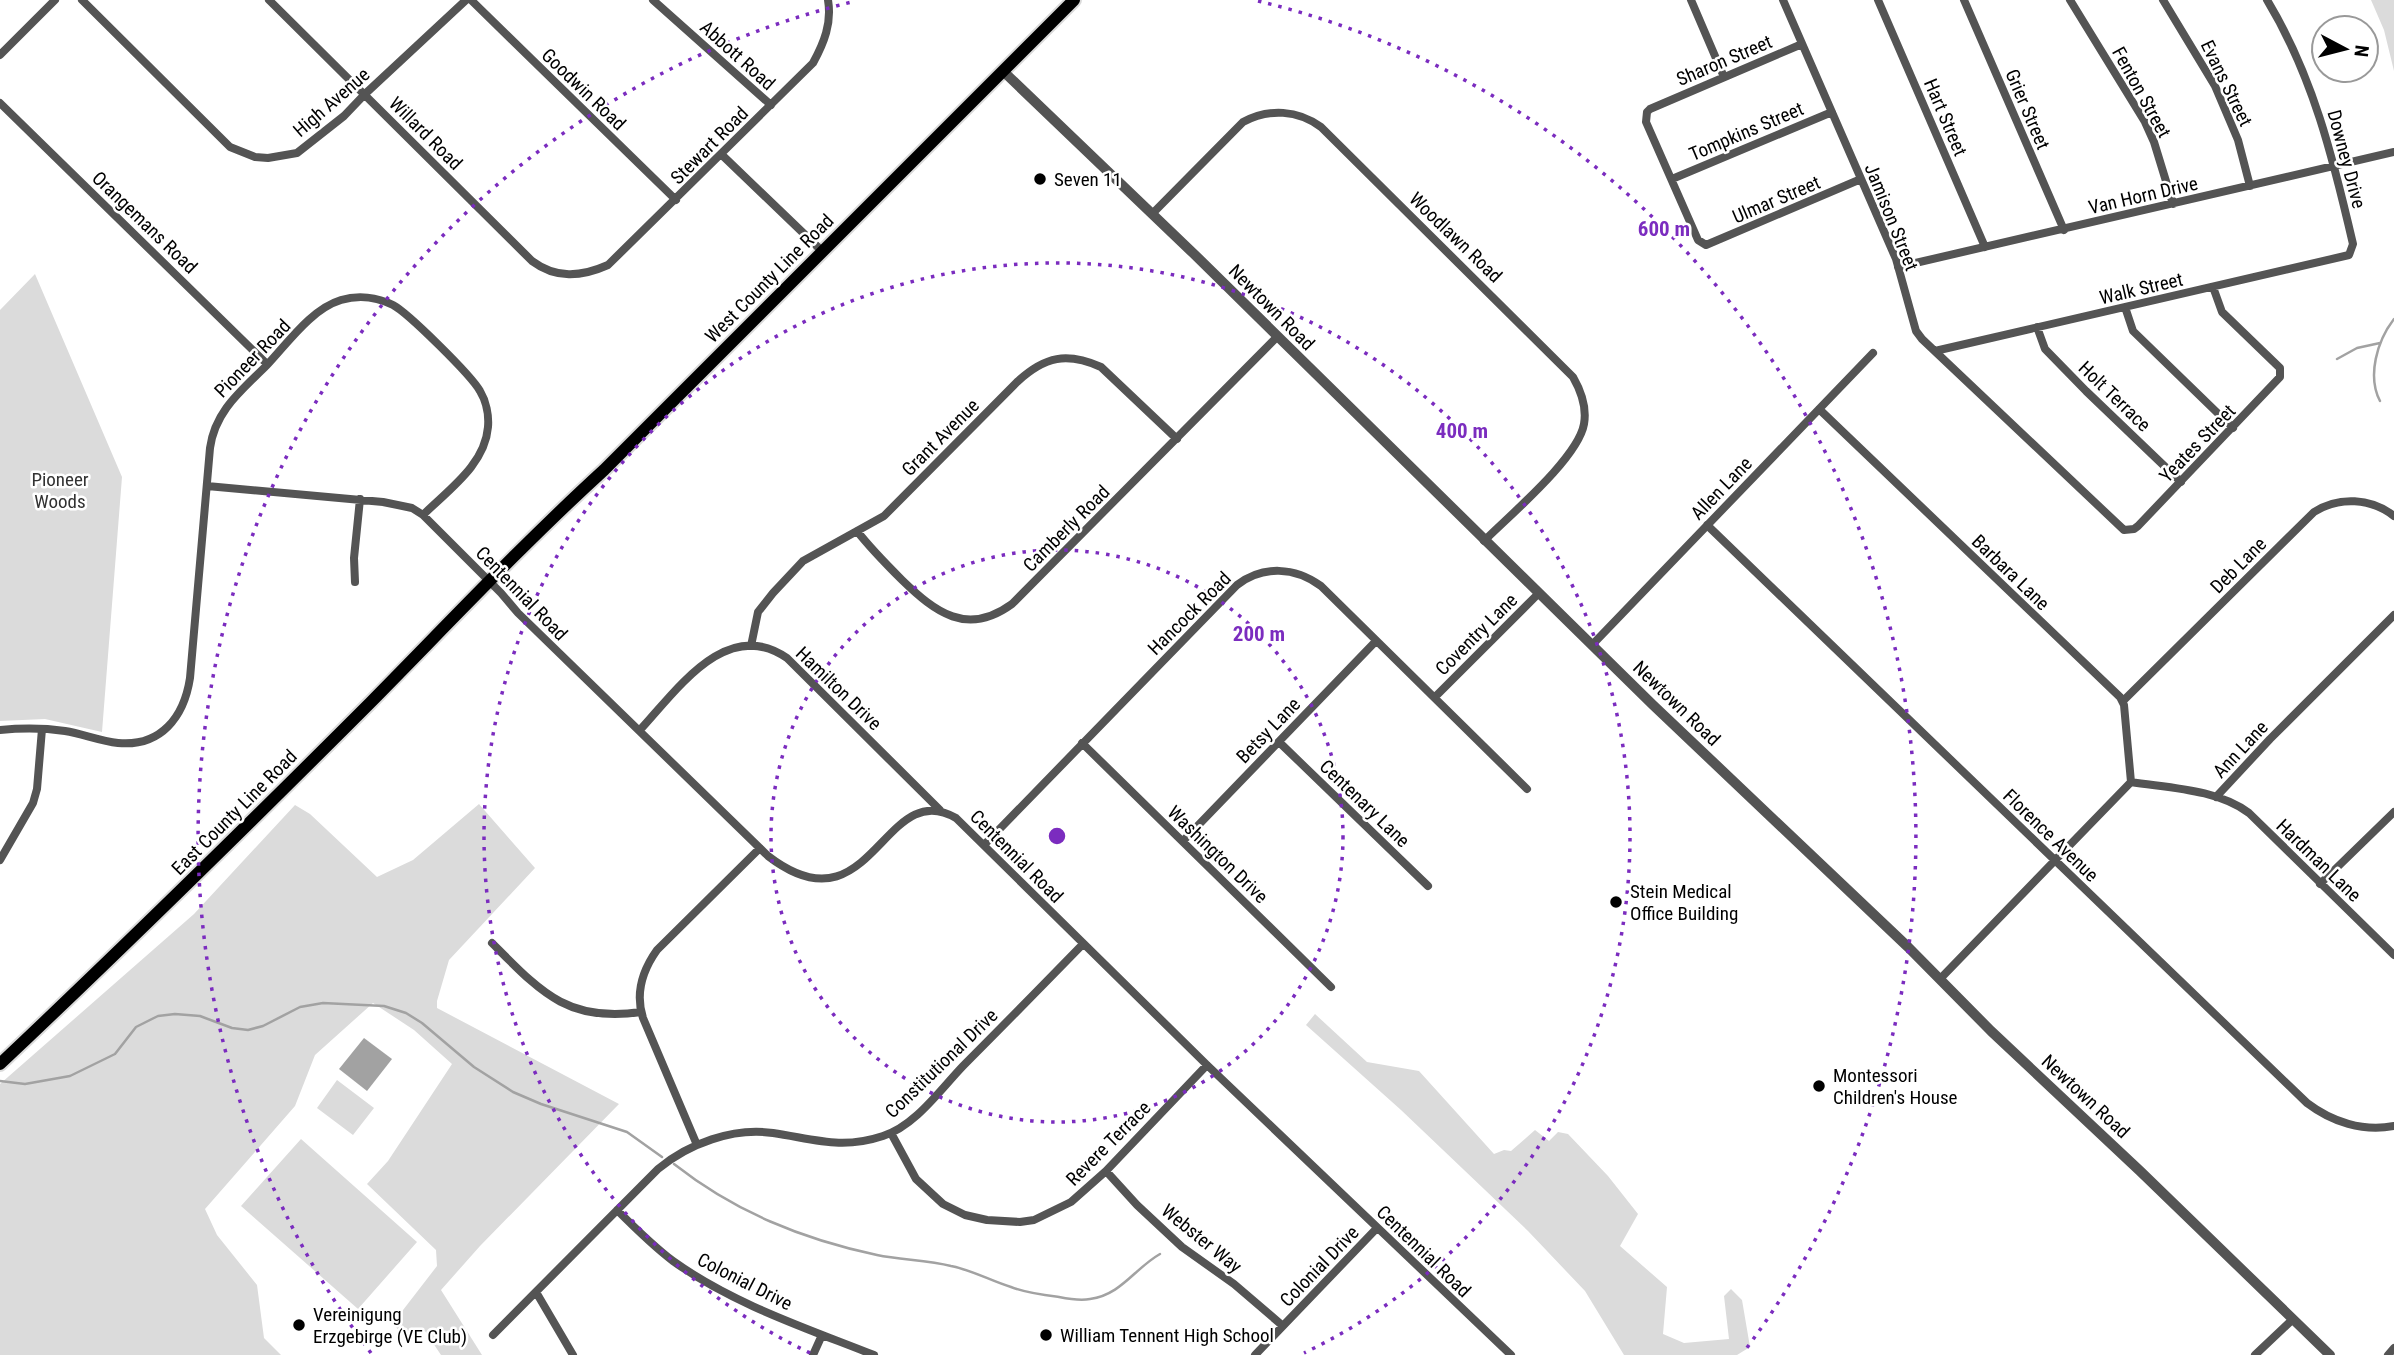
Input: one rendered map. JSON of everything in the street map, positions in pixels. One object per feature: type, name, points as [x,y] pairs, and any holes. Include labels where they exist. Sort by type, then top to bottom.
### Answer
[{"type":"main road","name":"West County Line Road","points":[[489,581],[604,470],[1074,0]]},
{"type":"main road","name":"East County Line Road","points":[[0,1064],[156,915],[489,581]]},
{"type":"street","points":[[0,55],[55,0]]},
{"type":"street","name":"High Avenue","points":[[82,0],[230,147],[242,153],[268,158],[297,153],[328,131],[468,0]]},
{"type":"street","name":"Willard Road","points":[[269,0],[532,261],[544,270],[568,275]]},
{"type":"street","name":"Goodwin Road","points":[[468,0],[676,200]]},
{"type":"street","name":"Abbott Road","points":[[653,0],[771,105]]},
{"type":"street","name":"Stewart Road","points":[[568,275],[595,271],[608,265],[813,63],[826,34],[829,19],[828,0]]},
{"type":"street","points":[[1691,0],[1724,77]]},
{"type":"street","name":"Jamison Street","points":[[1783,0],[1898,267],[1916,331],[2119,528],[2130,530]]},
{"type":"street","name":"Hart Street","points":[[1878,0],[1985,247]]},
{"type":"street","name":"Grier Street","points":[[1964,0],[2064,230]]},
{"type":"street","name":"Fenton Street","points":[[2070,0],[2145,121],[2173,204]]},
{"type":"street","name":"Evans Street","points":[[2163,0],[2215,86],[2238,140],[2250,186]]},
{"type":"street","name":"Downey Drive","points":[[2267,0],[2305,74],[2317,105],[2353,244],[2351,252]]},
{"type":"street","name":"Sharon Street","points":[[1672,179],[1646,122],[1647,112],[1802,44]]},
{"type":"street","name":"Newtown Road","points":[[1004,72],[1538,594],[2330,1355]]},
{"type":"street","name":"Orangemans Road","points":[[0,103],[267,364]]},
{"type":"street","name":"Woodlawn Road","points":[[1152,214],[1244,122],[1263,114],[1289,112],[1321,127],[1487,290],[1573,377],[1585,412],[1584,425],[1575,447],[1484,541]]},
{"type":"street","name":"Tompkins Street","points":[[1672,179],[1832,112]]},
{"type":"street","name":"Van Horn Drive","points":[[1898,267],[2394,152]]},
{"type":"street","points":[[722,155],[823,252]]},
{"type":"street","name":"Ulmar Street","points":[[1672,179],[1698,240],[1711,245],[1861,179]]},
{"type":"street","name":"Walk Street","points":[[1936,351],[2344,258],[2351,252]]},
{"type":"street","name":"Yeates Street","points":[[2130,530],[2138,526],[2261,400],[2280,377],[2280,368],[2222,312],[2213,287]]},
{"type":"street","name":"Pioneer Road","points":[[0,730],[42,729],[126,743],[156,736],[177,718],[184,705],[190,678],[212,434],[216,422],[231,401],[321,310],[343,299],[367,297],[392,304],[410,318],[481,392],[488,416],[485,442],[474,463],[423,515]]},
{"type":"street","points":[[2125,307],[2133,331],[2232,428]]},
{"type":"street","name":"Holt Terrace","points":[[2037,327],[2045,349],[2181,482]]},
{"type":"street","name":"Camberly Road","points":[[857,531],[882,560],[939,612],[962,619],[995,614],[1012,604],[1277,337]]},
{"type":"street","name":"Allen Lane","points":[[1592,645],[1873,353]]},
{"type":"street","name":"Grant Avenue","points":[[751,646],[758,612],[812,554],[884,516],[1027,372],[1049,360],[1078,358],[1101,367],[1177,439]]},
{"type":"street","name":"Barbara Lane","points":[[1819,409],[2123,701]]},
{"type":"street","name":"Centennial Road","points":[[207,486],[399,504],[423,515],[518,613],[760,848],[791,872],[802,876],[841,876],[863,862],[914,813],[940,810],[956,818],[1206,1065],[1511,1355]]},
{"type":"street","points":[[355,582],[354,558],[360,499]]},
{"type":"street","name":"Deb Lane","points":[[2123,701],[2314,512],[2331,504],[2358,501],[2382,508],[2394,516]]},
{"type":"street","name":"Florence Avenue","points":[[1707,525],[2316,1110],[2358,1126],[2394,1126]]},
{"type":"street","name":"Hancock Road","points":[[984,845],[1237,585],[1252,576],[1283,571],[1310,578],[1321,586],[1527,789]]},
{"type":"street","name":"Coventry Lane","points":[[1435,697],[1538,594]]},
{"type":"street","name":"Ann Lane","points":[[2131,782],[2216,797],[2394,615]]},
{"type":"street","name":"Betsy Lane","points":[[1183,841],[1376,641]]},
{"type":"street","points":[[640,730],[715,655],[738,646],[751,646]]},
{"type":"street","name":"Hamilton Drive","points":[[751,646],[768,648],[787,658],[940,810]]},
{"type":"street","points":[[1940,979],[2131,782],[2123,701]]},
{"type":"street","points":[[0,860],[33,803],[37,789],[42,729]]},
{"type":"street","name":"Centenary Lane","points":[[1279,742],[1428,886]]},
{"type":"street","name":"Washington Drive","points":[[1082,743],[1331,987]]},
{"type":"street","name":"Hardman Lane","points":[[2216,797],[2230,801],[2249,813],[2394,955]]},
{"type":"street","points":[[2320,884],[2394,812]]},
{"type":"street","points":[[697,1145],[641,1012],[640,984],[649,961],[657,950],[760,848]]},
{"type":"street","points":[[492,943],[531,982],[555,1000],[600,1014],[641,1012]]},
{"type":"street","name":"Constitutional Drive","points":[[493,1335],[667,1163],[697,1145],[721,1137],[759,1132],[837,1144],[868,1141],[903,1126],[1083,944]]},
{"type":"street","name":"Revere Terrace","points":[[891,1133],[916,1179],[933,1196],[952,1209],[987,1220],[1020,1222],[1045,1216],[1072,1202],[1106,1171],[1206,1065]]},
{"type":"street","name":"Webster Way","points":[[1106,1171],[1182,1247],[1234,1284],[1283,1326]]},
{"type":"street","name":"Colonial Drive","points":[[617,1210],[662,1252],[708,1283],[822,1335],[874,1355]]},
{"type":"street","name":"Colonial Drive","points":[[1255,1355],[1377,1228]]},
{"type":"street","points":[[536,1292],[573,1355]]},
{"type":"street","points":[[2255,1355],[2292,1319]]},
{"type":"street","points":[[813,1355],[822,1335]]},
{"type":"street","points":[[2388,1355],[2394,1348]]},
{"type":"green space","points":[[2371,0],[2394,0],[2394,71],[2380,14],[2377,14]]},
{"type":"green space","name":"Pioneer Woods","points":[[35,274],[122,477],[102,732],[45,719],[0,721],[0,310]]},
{"type":"green space","points":[[479,804],[535,868],[449,960],[437,1008],[619,1104],[480,1246],[441,1290],[482,1355],[441,1355],[425,1331],[399,1331],[393,1323],[437,1266],[436,1250],[367,1184],[388,1161],[452,1064],[414,1030],[373,1003],[315,1055],[295,1106],[205,1209],[217,1235],[257,1285],[264,1338],[281,1355],[0,1355],[0,1084],[194,914],[295,805],[310,814],[377,877],[413,860]]},
{"type":"green space","points":[[1315,1014],[1367,1062],[1419,1071],[1494,1154],[1504,1150],[1511,1151],[1535,1130],[1549,1141],[1558,1132],[1568,1134],[1608,1176],[1638,1214],[1620,1246],[1667,1287],[1663,1334],[1684,1343],[1729,1339],[1724,1296],[1731,1289],[1742,1300],[1750,1347],[1737,1355],[1624,1355],[1585,1291],[1528,1231],[1401,1110],[1306,1025]]},
{"type":"green space","points":[[337,1080],[374,1108],[353,1135],[317,1108]]},
{"type":"green space","points":[[301,1139],[417,1242],[358,1309],[241,1206]]},
{"type":"shaded area","points":[[364,1038],[392,1059],[367,1091],[339,1069]]},
{"type":"waterway","points":[[2380,401],[2374,370],[2379,348],[2394,319]]},
{"type":"waterway","points":[[2337,359],[2357,348],[2380,343]]},
{"type":"waterway","points":[[0,1081],[25,1084],[70,1076],[115,1054],[136,1027],[158,1016],[200,1016],[232,1028],[248,1030],[263,1026],[300,1007],[323,1003],[384,1006],[406,1013],[422,1023],[474,1067],[513,1092],[627,1132],[662,1157]]},
{"type":"waterway","points":[[674,1164],[745,1210],[796,1232],[877,1255],[959,1268],[1035,1294],[1078,1300],[1101,1296],[1119,1287],[1160,1254]]},
{"type":"place","name":"Seven 11","points":[[1040,179]]},
{"type":"place","name":"Stein Medical Office Building","points":[[1616,902]]},
{"type":"place","name":"Montessori Children's House","points":[[1819,1086]]},
{"type":"place","name":"Vereinigung Erzgebirge (VE Club)","points":[[299,1325]]},
{"type":"place","name":"William Tennent High School","points":[[1046,1335]]}]
